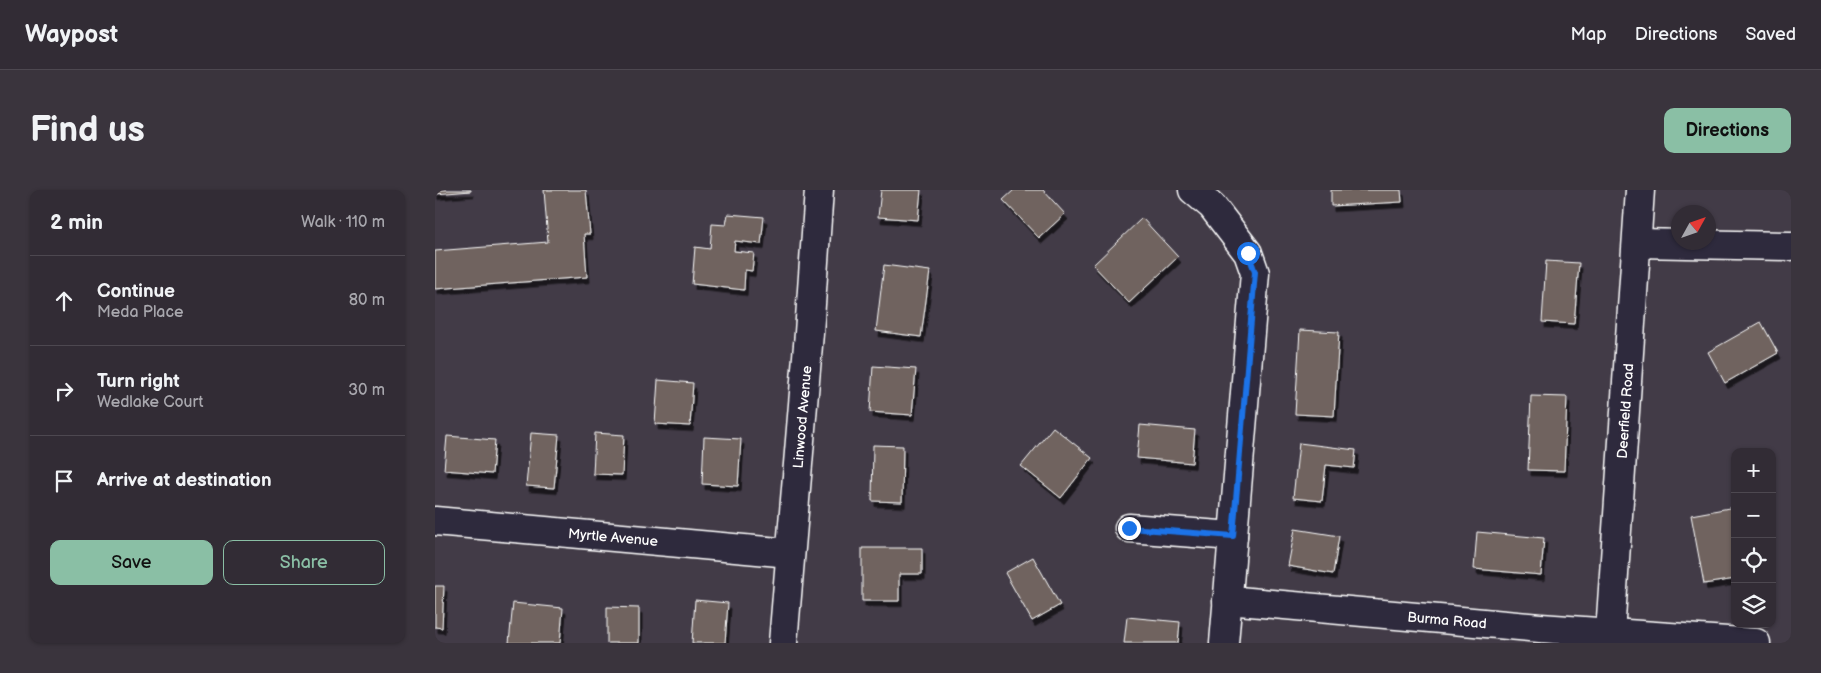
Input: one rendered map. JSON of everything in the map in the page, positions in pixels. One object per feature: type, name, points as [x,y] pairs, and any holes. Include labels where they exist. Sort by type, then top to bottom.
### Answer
[{"type":"street","name":"Linwood Avenue","points":[[783,643],[819,190]]},
{"type":"street","points":[[1193,190],[1211,206],[1248,253],[1255,272],[1224,643]]},
{"type":"street","name":"Deerfield Road","points":[[1611,633],[1640,190]]},
{"type":"street","points":[[1637,243],[1791,246]]},
{"type":"street","name":"Myrtle Avenue","points":[[435,521],[790,553]]},
{"type":"street","points":[[1129,528],[1233,536]]},
{"type":"street","name":"Burma Road","points":[[1227,600],[1611,633],[1756,643]]},
{"type":"building","points":[[435,190],[471,190],[471,191],[435,194]]},
{"type":"building","points":[[544,190],[586,190],[590,234],[584,234],[587,277],[435,289],[435,251],[548,242]]},
{"type":"building","points":[[881,190],[921,190],[918,220],[878,217]]},
{"type":"building","points":[[1014,190],[1043,190],[1065,214],[1039,238],[1003,200]]},
{"type":"building","points":[[1331,190],[1401,190],[1402,202],[1331,206]]},
{"type":"building","points":[[728,214],[764,217],[761,244],[735,241],[734,251],[754,253],[752,271],[745,270],[744,290],[692,284],[695,247],[710,249],[712,224],[726,225]]},
{"type":"building","points":[[1142,218],[1178,257],[1129,303],[1093,265]]},
{"type":"building","points":[[1546,261],[1579,263],[1574,324],[1542,322]]},
{"type":"building","points":[[884,265],[930,271],[921,337],[876,331]]},
{"type":"building","points":[[1761,322],[1778,353],[1725,383],[1708,352]]},
{"type":"building","points":[[1300,330],[1339,332],[1334,416],[1295,414]]},
{"type":"building","points":[[873,366],[916,369],[912,415],[870,412]]},
{"type":"building","points":[[658,380],[693,383],[690,426],[655,424]]},
{"type":"building","points":[[1531,396],[1567,397],[1564,471],[1528,470]]},
{"type":"building","points":[[1140,425],[1195,430],[1192,463],[1137,458]]},
{"type":"building","points":[[1053,427],[1092,458],[1061,498],[1021,466]]},
{"type":"building","points":[[531,433],[559,435],[554,488],[526,486]]},
{"type":"building","points":[[595,433],[624,435],[622,475],[593,474]]},
{"type":"building","points":[[447,436],[495,440],[492,474],[444,470]]},
{"type":"building","points":[[704,437],[741,439],[738,486],[702,484]]},
{"type":"building","points":[[1299,443],[1356,450],[1354,468],[1326,465],[1322,501],[1293,498]]},
{"type":"building","points":[[873,445],[903,446],[902,502],[872,501]]},
{"type":"building","points":[[1731,508],[1731,580],[1704,584],[1691,515]]},
{"type":"building","points":[[1295,529],[1339,536],[1333,574],[1288,566]]},
{"type":"building","points":[[1477,532],[1544,538],[1541,575],[1474,569]]},
{"type":"building","points":[[862,548],[922,548],[922,574],[899,574],[899,601],[862,601]]},
{"type":"building","points":[[1033,557],[1060,605],[1032,621],[1005,573]]},
{"type":"building","points":[[435,586],[444,586],[442,628],[435,627]]},
{"type":"building","points":[[695,600],[728,603],[725,643],[692,643]]},
{"type":"building","points":[[513,603],[563,608],[560,643],[509,643]]},
{"type":"building","points":[[607,607],[639,608],[639,643],[607,643]]},
{"type":"building","points":[[1127,617],[1180,622],[1178,643],[1124,643]]},
{"type":"route","points":[[1129,528],[1233,536],[1255,272],[1248,253]]}]
